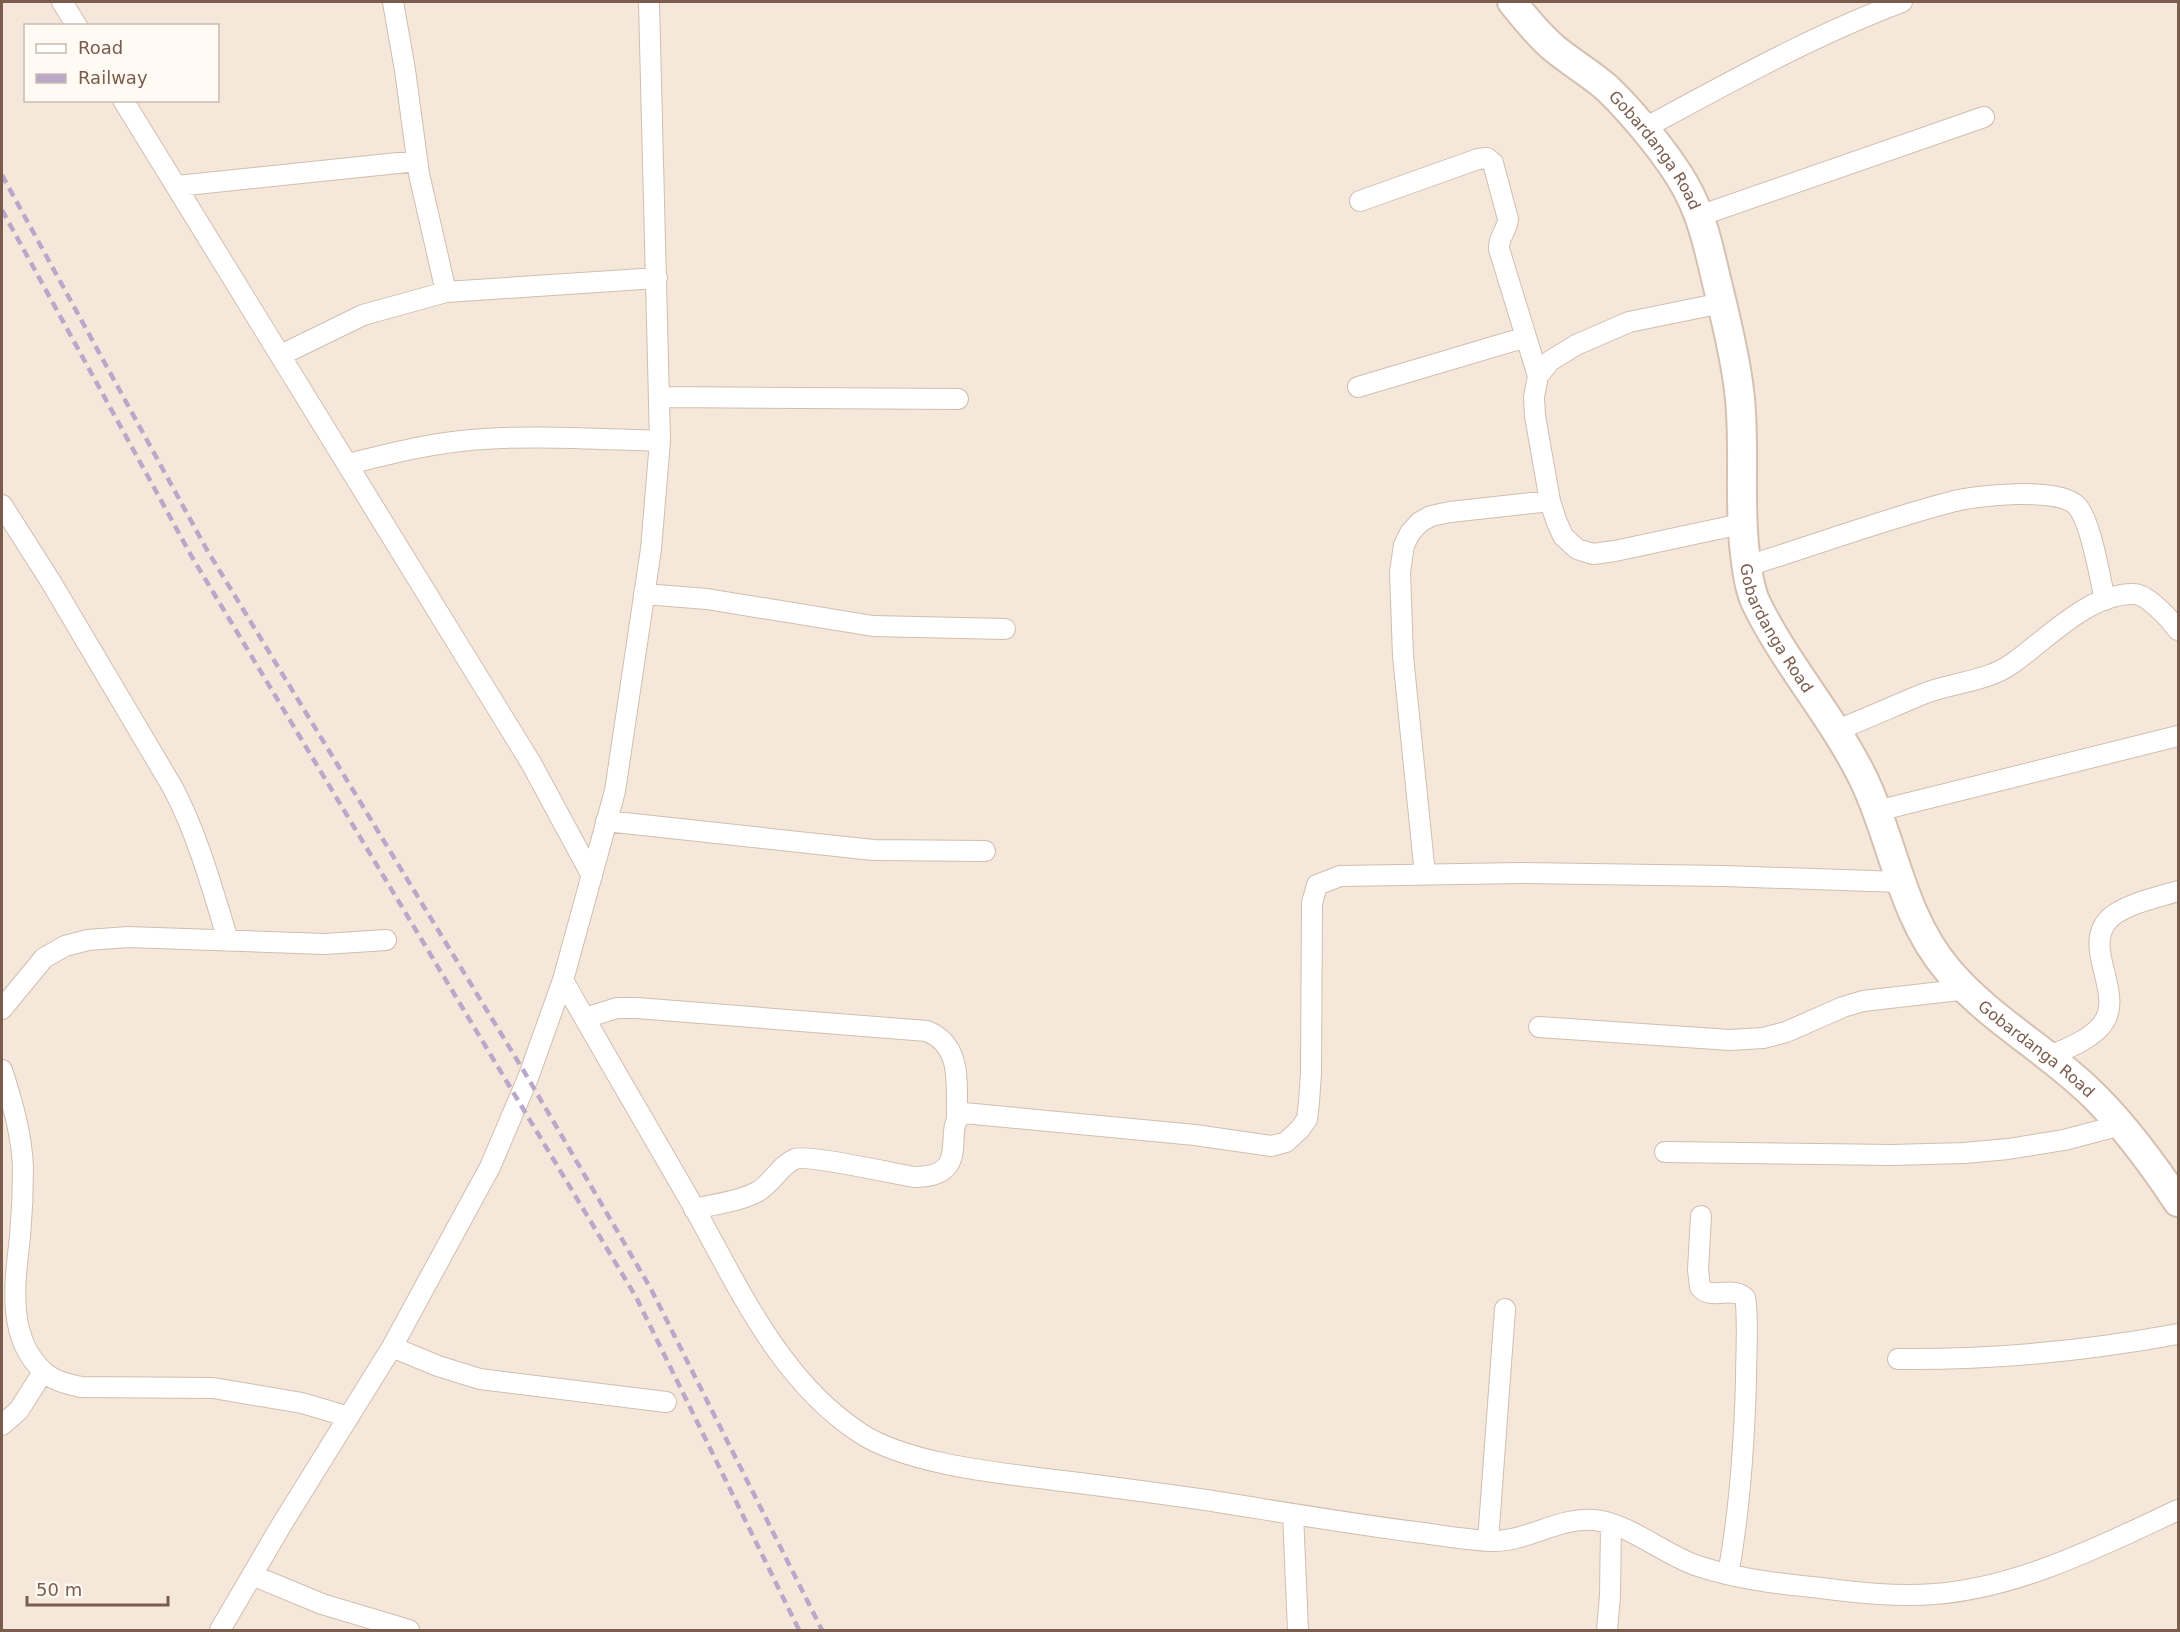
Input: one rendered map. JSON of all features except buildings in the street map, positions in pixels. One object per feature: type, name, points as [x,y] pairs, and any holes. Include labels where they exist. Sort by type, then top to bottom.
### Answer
[{"type":"main road","name":"Gobardanga Road","points":[[1512,2],[1554,48],[1604,86],[1627,109],[1676,171],[1689,193],[1699,216],[1732,348],[1742,417],[1741,524],[1754,598],[1770,628],[1864,780],[1877,811],[1910,909],[1927,941],[1948,971],[1990,1011],[2088,1090],[2121,1125],[2178,1202]]},
{"type":"street","points":[[62,2],[76,24]]},
{"type":"street","points":[[393,2],[417,161],[446,292]]},
{"type":"street","points":[[220,1630],[282,1524],[392,1347],[490,1167],[528,1078],[563,980],[615,791],[651,549],[660,441],[649,2]]},
{"type":"street","points":[[1643,129],[1757,66],[1833,30],[1902,2]]},
{"type":"street","points":[[124,102],[531,763],[592,876]]},
{"type":"street","points":[[1699,216],[1984,117]]},
{"type":"street","points":[[1360,201],[1478,159],[1487,158],[1493,163],[1507,211],[1507,226],[1498,241],[1499,249],[1538,376]]},
{"type":"street","points":[[177,186],[417,161]]},
{"type":"street","points":[[281,355],[363,315],[446,292],[657,278]]},
{"type":"street","points":[[1722,303],[1629,322],[1576,345],[1550,361],[1538,376],[1534,397],[1535,416],[1550,501],[1563,536],[1577,549],[1593,554],[1741,524]]},
{"type":"street","points":[[1358,387],[1526,337]]},
{"type":"street","points":[[660,397],[958,399]]},
{"type":"street","points":[[348,464],[419,447],[461,441],[555,438],[660,441]]},
{"type":"street","points":[[1747,566],[1953,501],[1998,495],[2041,494],[2061,497],[2076,505],[2085,518],[2105,600]]},
{"type":"street","points":[[1425,875],[1403,656],[1400,572],[1404,545],[1410,532],[1420,522],[1431,516],[1550,501]]},
{"type":"street","points":[[2,505],[51,582],[173,788],[189,819],[228,940]]},
{"type":"street","points":[[1835,731],[1923,694],[1981,679],[1999,671],[2067,620],[2105,600],[2121,595],[2136,593],[2152,602],[2178,630]]},
{"type":"street","points":[[645,594],[707,599],[873,626],[1005,629]]},
{"type":"street","points":[[1877,811],[2178,736]]},
{"type":"street","points":[[606,821],[873,850],[985,852]]},
{"type":"street","points":[[957,1117],[964,1113],[974,1113],[1195,1135],[1272,1146],[1286,1142],[1300,1130],[1306,1119],[1309,1102],[1312,903],[1317,885],[1340,876],[1629,875],[1900,882]]},
{"type":"street","points":[[2048,1057],[2087,1038],[2101,1026],[2109,1010],[2110,995],[2100,951],[2100,937],[2111,917],[2124,909],[2178,891]]},
{"type":"street","points":[[2,1009],[44,958],[65,946],[88,940],[128,937],[325,944],[386,940]]},
{"type":"street","points":[[563,980],[751,1310],[792,1371],[812,1394],[863,1436],[920,1458],[1006,1474],[1488,1541],[1516,1539],[1574,1521],[1595,1520],[1611,1524],[1674,1557],[1728,1574],[1790,1585],[1873,1594],[1931,1595],[1969,1590],[2080,1556],[2178,1510]]},
{"type":"street","points":[[1539,1027],[1730,1040],[1763,1038],[1786,1032],[1843,1006],[1863,1001],[1968,989]]},
{"type":"street","points":[[585,1018],[617,1008],[645,1008],[927,1031],[939,1036],[948,1046],[953,1056],[957,1117],[954,1124],[953,1156],[938,1174],[914,1177],[814,1158],[795,1159],[758,1192],[694,1209]]},
{"type":"street","points":[[2,1070],[19,1138],[23,1167],[20,1236],[14,1290],[18,1323],[25,1347],[44,1371],[61,1382],[81,1387],[213,1389],[302,1403],[349,1417]]},
{"type":"street","points":[[1665,1152],[1892,1155],[1964,1153],[2064,1140],[2121,1125]]},
{"type":"street","points":[[1701,1216],[1698,1270],[1700,1287],[1707,1293],[1738,1293],[1743,1295],[1746,1304],[1745,1409],[1741,1475],[1735,1536],[1728,1574]]},
{"type":"street","points":[[1488,1541],[1505,1310]]},
{"type":"street","points":[[1899,1359],[1956,1360],[2008,1357],[2178,1334]]},
{"type":"street","points":[[392,1347],[438,1366],[480,1379],[666,1402]]},
{"type":"street","points":[[2,1425],[19,1410],[44,1371]]},
{"type":"street","points":[[1293,1514],[1298,1630]]},
{"type":"street","points":[[1607,1630],[1611,1524]]},
{"type":"street","points":[[252,1575],[322,1604],[409,1630]]},
{"type":"shaded area","points":[[2,2],[2178,2],[2178,1630],[2,1630]]},
{"type":"railway","points":[[2,175],[207,550],[528,1078],[651,1289],[822,1630]]},
{"type":"railway","points":[[2,210],[192,557],[636,1297],[799,1630]]}]
